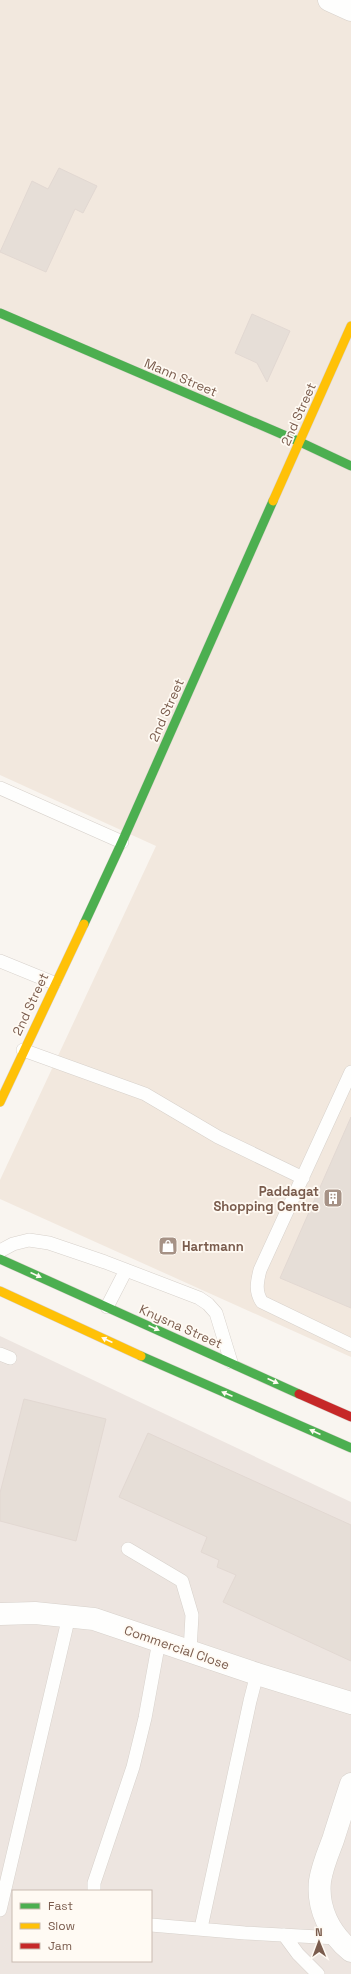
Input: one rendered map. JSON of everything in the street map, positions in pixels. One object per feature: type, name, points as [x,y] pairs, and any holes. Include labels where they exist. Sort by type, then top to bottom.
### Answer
[{"type":"main road","name":"Mann Street","points":[[0,313],[300,442],[351,466]]},
{"type":"main road","name":"2nd Street","points":[[0,1102],[54,983],[122,842],[351,326]]},
{"type":"main road","name":"Knysna Street","points":[[0,1259],[351,1417]]},
{"type":"main road","points":[[0,1291],[193,1380],[351,1448]]},
{"type":"street","points":[[330,0],[351,10]]},
{"type":"street","name":"Commercial Close","points":[[0,1614],[35,1613],[94,1619],[257,1674],[351,1703]]},
{"type":"street","points":[[344,1944],[326,1920],[322,1907],[320,1881],[351,1784]]},
{"type":"lane","points":[[0,788],[122,842]]},
{"type":"lane","points":[[0,961],[54,983]]},
{"type":"lane","points":[[23,1050],[145,1094],[218,1137],[303,1178]]},
{"type":"lane","points":[[351,1072],[260,1270],[257,1282],[258,1296],[262,1302],[351,1345]]},
{"type":"lane","points":[[0,1251],[13,1244],[29,1240],[39,1240],[174,1288],[208,1304],[216,1313],[230,1362]]},
{"type":"lane","points":[[107,1307],[126,1270]]},
{"type":"lane","points":[[128,1549],[182,1581],[192,1615],[190,1651]]},
{"type":"lane","points":[[0,1910],[70,1616]]},
{"type":"lane","points":[[94,1890],[94,1883],[133,1767],[145,1718],[160,1641]]},
{"type":"lane","points":[[201,1928],[257,1674]]},
{"type":"lane","points":[[152,1925],[284,1935],[344,1944]]},
{"type":"lane","points":[[284,1935],[298,1954],[318,1974]]},
{"type":"shaded area","points":[[0,0],[351,0],[351,1357],[0,1199],[0,1180],[156,846],[0,775]]},
{"type":"shaded area","points":[[0,1336],[351,1502],[351,1974],[0,1974]]},
{"type":"building","points":[[59,168],[97,186],[83,213],[75,209],[46,272],[0,252],[32,181],[48,189]]},
{"type":"building","points":[[252,314],[290,331],[267,382],[257,363],[235,353]]},
{"type":"building","name":"Paddagat Shopping Centre","points":[[351,1117],[351,1308],[280,1278]]},
{"type":"building","points":[[24,1399],[106,1419],[76,1541],[0,1521],[0,1493]]},
{"type":"building","points":[[148,1433],[351,1525],[351,1661],[223,1602],[236,1575],[217,1567],[219,1560],[201,1552],[207,1537],[119,1497]]},
{"type":"traffic: fast","points":[[0,313],[300,442],[351,466]]},
{"type":"traffic: fast","points":[[84,924],[122,842],[273,501]]},
{"type":"traffic: fast","points":[[0,1259],[299,1394]]},
{"type":"traffic: fast","points":[[141,1356],[351,1448]]},
{"type":"traffic: slow","points":[[273,501],[351,326]]},
{"type":"traffic: slow","points":[[0,1102],[84,924]]},
{"type":"traffic: slow","points":[[0,1291],[141,1356]]},
{"type":"traffic: jam","points":[[299,1394],[351,1417]]},
{"type":"place","name":"Paddagat Shopping Centre","points":[[333,1198]]},
{"type":"place","name":"Hartmann","points":[[168,1246]]}]
